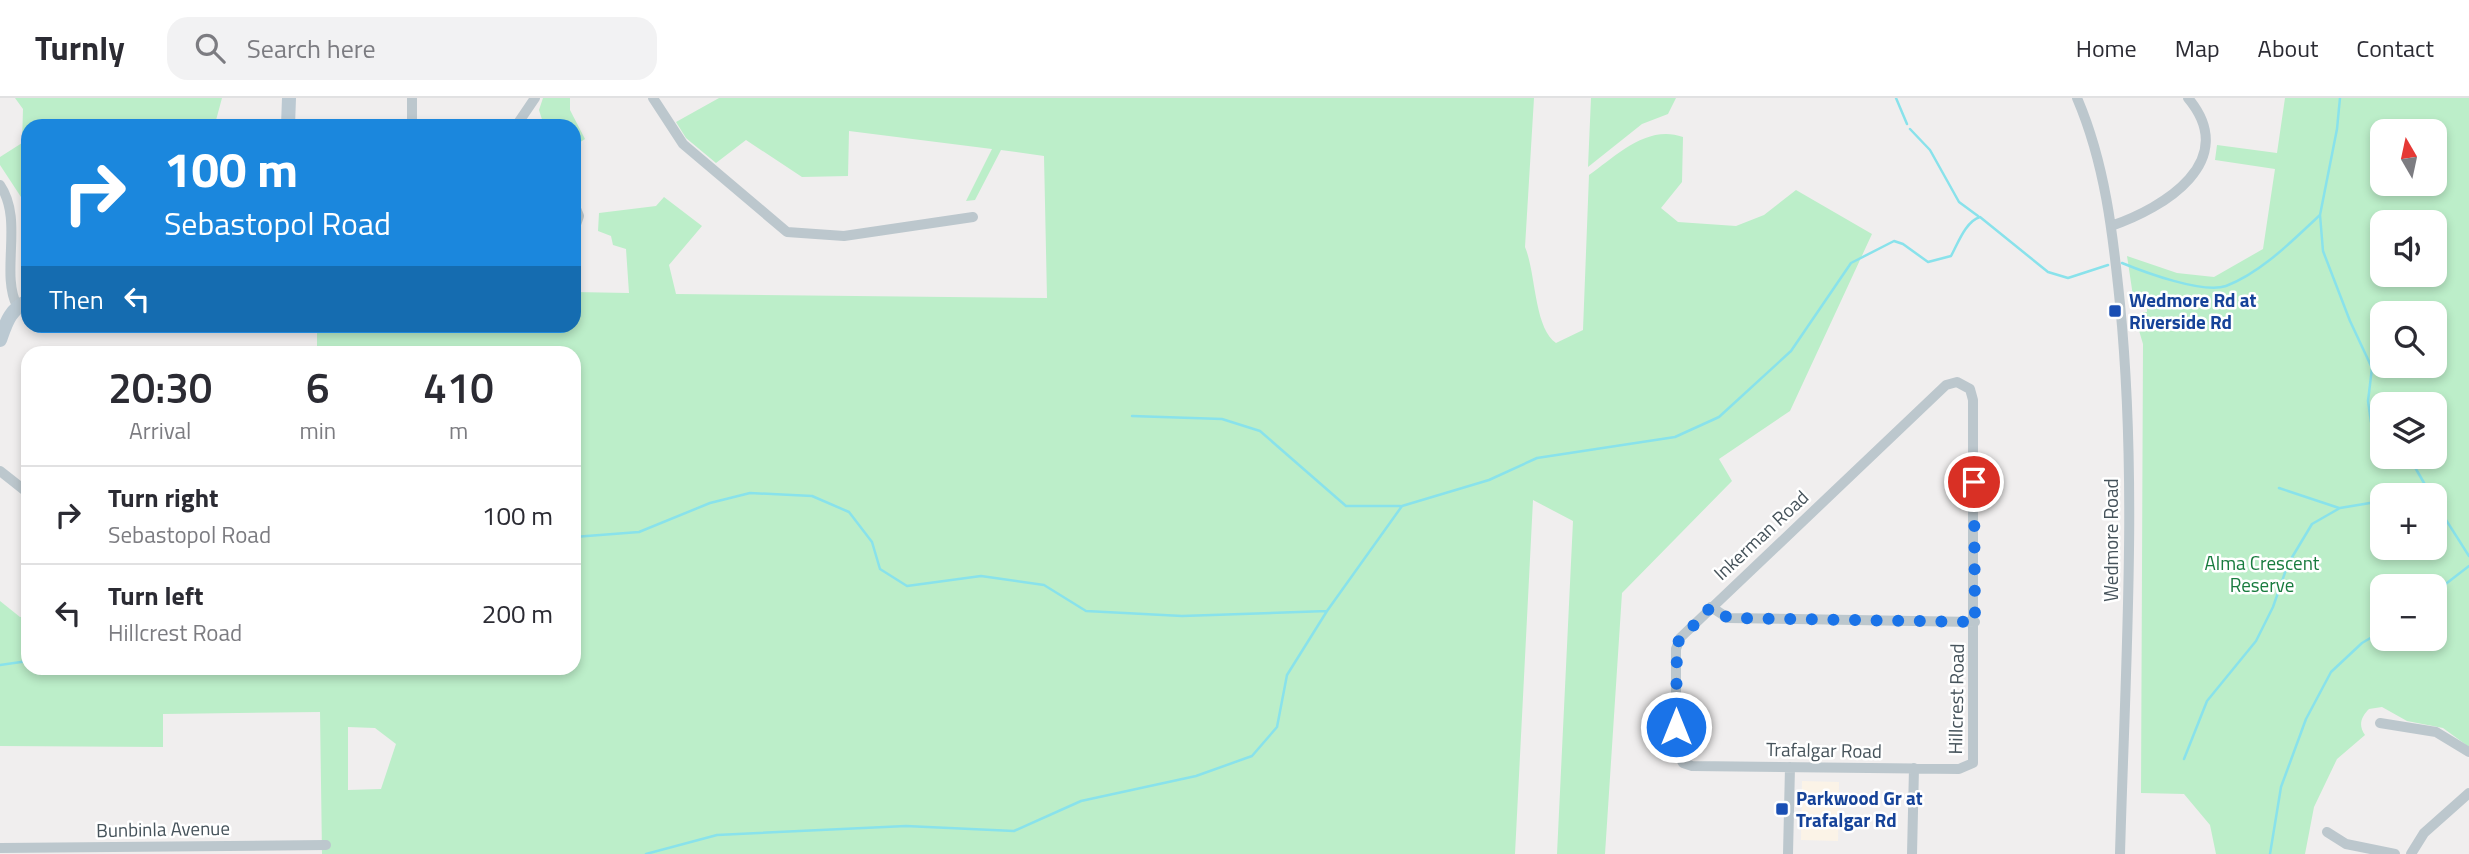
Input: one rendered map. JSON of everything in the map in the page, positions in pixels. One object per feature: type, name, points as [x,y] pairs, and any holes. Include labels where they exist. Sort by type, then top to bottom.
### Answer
[{"type":"street","points":[[288,119],[289,98]]},
{"type":"street","points":[[412,98],[412,119]]},
{"type":"street","points":[[525,119],[535,98]]},
{"type":"street","points":[[653,98],[682,145],[786,232],[844,236],[973,217]]},
{"type":"street","name":"Wedmore Road","points":[[2077,98],[2096,151],[2111,226],[2124,355],[2129,471],[2128,667],[2120,854]]},
{"type":"street","points":[[2111,226],[2126,221],[2177,193],[2195,173],[2203,153],[2204,132],[2199,113],[2188,98]]},
{"type":"street","points":[[0,185],[9,206],[4,248],[9,292],[21,303]]},
{"type":"street","points":[[0,340],[7,320],[21,305]]},
{"type":"street","name":"Inkerman Road","points":[[1681,761],[1676,750],[1677,643],[1711,607],[1946,385],[1962,383]]},
{"type":"street","name":"Hillcrest Road","points":[[1962,383],[1970,389],[1973,400],[1974,760],[1968,767]]},
{"type":"street","points":[[0,471],[21,488]]},
{"type":"street","points":[[1711,607],[1728,618],[1975,622]]},
{"type":"street","points":[[2380,723],[2436,732],[2469,752]]},
{"type":"street","name":"Trafalgar Road","points":[[1681,761],[1692,766],[1968,767]]},
{"type":"street","points":[[1788,854],[1790,766]]},
{"type":"street","points":[[1912,854],[1914,768]]},
{"type":"street","points":[[2411,854],[2424,833],[2469,793]]},
{"type":"street","points":[[2327,832],[2346,845],[2395,854]]},
{"type":"street","name":"Bunbinla Avenue","points":[[0,848],[326,845]]},
{"type":"shaded area","points":[[1802,781],[1839,782],[1838,841],[1801,840]]},
{"type":"green space","points":[[15,98],[222,98],[216,119],[23,119],[23,109]]},
{"type":"green space","points":[[543,98],[570,98],[570,110],[575,119],[542,119],[539,110]]},
{"type":"green space","points":[[719,98],[1534,98],[1525,247],[1539,313],[1549,336],[1556,343],[1583,330],[1589,175],[1621,151],[1645,138],[1670,134],[1683,137],[1682,182],[1661,208],[1678,222],[1736,226],[1764,215],[1796,190],[1872,234],[1790,411],[1719,459],[1732,481],[1622,593],[1605,854],[1557,854],[1573,521],[1533,500],[1515,854],[322,854],[320,712],[163,714],[163,747],[0,746],[0,601],[21,617],[21,675],[581,675],[581,346],[317,346],[317,333],[581,333],[581,292],[629,293],[626,249],[613,245],[611,236],[598,231],[599,213],[656,206],[664,197],[702,226],[669,265],[676,294],[1047,298],[1044,156],[1001,150],[975,200],[966,201],[992,149],[849,131],[848,176],[802,177],[746,140],[716,163],[686,138],[676,122]],"holes":[[[348,727],[375,728],[396,744],[381,789],[348,790]]]},
{"type":"green space","points":[[1591,98],[1676,98],[1668,114],[1642,124],[1588,167]]},
{"type":"green space","name":"Alma Crescent Reserve","points":[[2285,98],[2469,98],[2469,747],[2443,728],[2407,721],[2382,707],[2369,709],[2361,721],[2365,735],[2337,759],[2314,807],[2305,854],[2216,854],[2210,825],[2184,794],[2141,793],[2143,344],[2138,327],[2143,327],[2147,298],[2133,296],[2127,256],[2177,273],[2214,277],[2263,249],[2275,169],[2215,160],[2217,145],[2277,153]]},
{"type":"green space","points":[[21,144],[21,197],[0,165],[0,157]]},
{"type":"waterway","points":[[1896,98],[1907,124]]},
{"type":"waterway","points":[[2340,98],[2337,129],[2320,215],[2323,251],[2350,321],[2372,368],[2368,401],[2370,415]]},
{"type":"waterway","points":[[1910,129],[1930,150],[1959,202],[1978,216]]},
{"type":"waterway","points":[[2122,263],[2189,285],[2216,288],[2226,286],[2264,264],[2320,215]]},
{"type":"waterway","points":[[581,536],[639,532],[710,503],[750,493],[812,496],[849,512],[872,542],[880,569],[907,586],[981,576],[1044,585],[1086,611],[1182,616],[1327,611],[1402,506],[1489,480],[1537,458],[1675,437],[1719,417],[1791,351],[1851,263],[1894,241],[1903,244],[1928,262],[1951,256],[1967,228],[1980,217],[2048,272],[2068,278],[2108,265]]},
{"type":"waterway","points":[[1132,416],[1222,419],[1260,431],[1346,506],[1400,506]]},
{"type":"waterway","points":[[2416,469],[2424,483]]},
{"type":"waterway","points":[[2279,488],[2339,508]]},
{"type":"waterway","points":[[2184,759],[2207,701],[2256,641],[2273,607],[2288,564],[2312,524],[2340,508],[2370,503]]},
{"type":"waterway","points":[[2447,521],[2469,556]]},
{"type":"waterway","points":[[2447,583],[2469,566]]},
{"type":"waterway","points":[[646,854],[717,835],[906,826],[1014,831],[1081,801],[1196,776],[1252,756],[1277,727],[1287,675],[1327,611]]},
{"type":"waterway","points":[[2270,854],[2281,787],[2306,719],[2331,672],[2370,638]]},
{"type":"waterway","points":[[0,665],[21,662]]},
{"type":"place","name":"Wedmore Rd at Riverside Rd","points":[[2115,311]]},
{"type":"place","name":"Parkwood Gr at Trafalgar Rd","points":[[1782,809]]},
{"type":"route","points":[[1676,727],[1677,643],[1711,607],[1728,618],[1975,622],[1974,482]]}]
